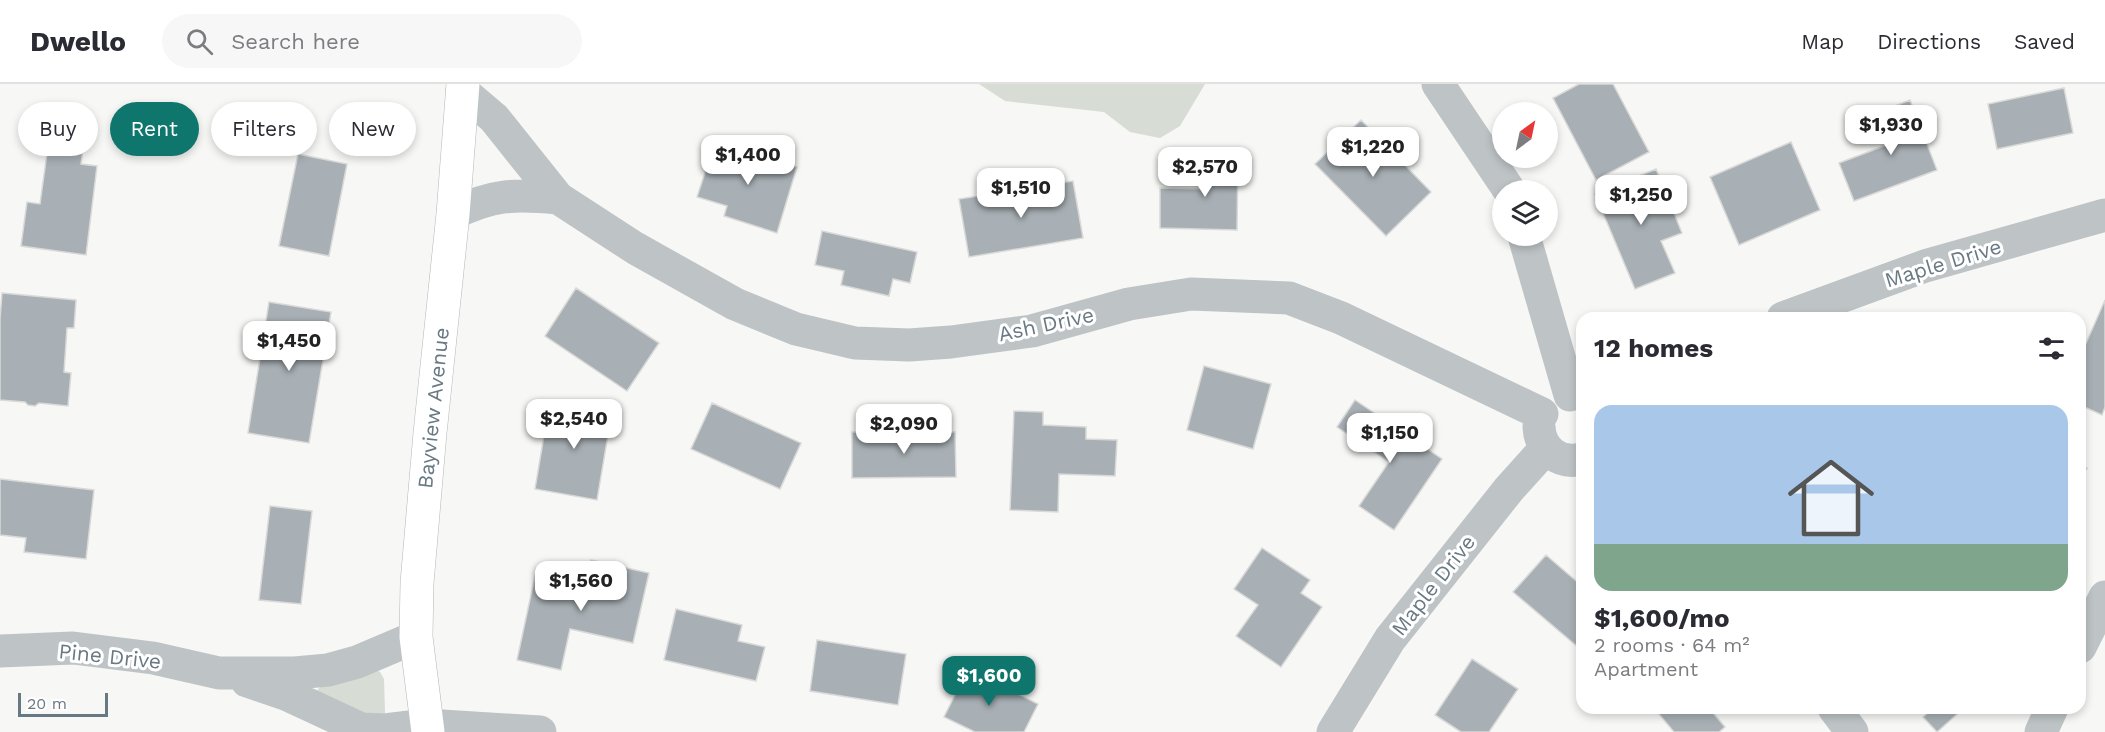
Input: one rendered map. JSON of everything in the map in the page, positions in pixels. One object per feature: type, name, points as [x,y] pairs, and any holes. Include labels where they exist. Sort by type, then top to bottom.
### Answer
[{"type":"main road","name":"Bayview Avenue","points":[[427,728],[416,637],[417,583],[463,87]]},
{"type":"street","points":[[1438,84],[1502,180]]},
{"type":"street","name":"Ash Drive","points":[[463,87],[494,118],[558,198],[635,248],[735,304],[796,329],[855,343],[909,345],[1032,331],[1129,304],[1191,294],[1289,298],[1341,318],[1542,414]]},
{"type":"street","name":"Ash Drive","points":[[453,214],[473,204],[500,196],[525,195],[558,198]]},
{"type":"street","name":"Maple Drive","points":[[1799,312],[1925,266],[2105,215]]},
{"type":"street","points":[[1526,246],[1538,292],[1576,397],[1559,398],[1550,404],[1542,414],[1539,423],[1540,434],[1546,448],[1559,458],[1569,461],[1576,460]]},
{"type":"street","name":"Maple Drive","points":[[1334,732],[1390,639],[1509,489],[1546,448]]},
{"type":"street","points":[[2086,635],[2105,597]]},
{"type":"street","name":"Pine Drive","points":[[219,673],[295,673],[328,670],[357,662],[416,637]]},
{"type":"street","name":"Pine Drive","points":[[0,651],[73,648],[153,658],[219,673],[288,695],[362,729],[427,728],[540,732]]},
{"type":"street","points":[[1838,714],[1852,732]]},
{"type":"street","points":[[2041,732],[2049,714]]},
{"type":"shaded area","points":[[979,84],[1205,84],[1180,126],[1160,138],[1130,132],[1104,112],[1005,101]]},
{"type":"shaded area","points":[[372,668],[380,672],[384,679],[385,713],[381,721],[317,691],[321,685]]},
{"type":"building","points":[[1579,84],[1613,84],[1649,152],[1596,180],[1558,108],[1558,102],[1555,102],[1553,98]]},
{"type":"building","points":[[2064,88],[2073,133],[1997,149],[1988,104]]},
{"type":"building","points":[[1910,100],[1937,170],[1854,201],[1839,163],[1892,143],[1880,112]]},
{"type":"building","points":[[1361,120],[1431,192],[1386,236],[1315,164]]},
{"type":"building","points":[[715,142],[797,167],[777,233],[724,216],[727,206],[697,197]]},
{"type":"building","points":[[1791,142],[1820,210],[1739,245],[1710,177]]},
{"type":"building","points":[[1201,153],[1238,154],[1237,230],[1160,228],[1160,188],[1200,189]]},
{"type":"building","points":[[47,156],[82,156],[81,164],[97,166],[86,255],[21,246],[27,202],[40,204]]},
{"type":"building","points":[[298,156],[347,164],[329,256],[279,246]]},
{"type":"building","points":[[1656,169],[1682,233],[1661,241],[1675,273],[1635,289],[1595,194]]},
{"type":"building","points":[[1073,181],[1083,238],[969,257],[959,199]]},
{"type":"building","points":[[822,231],[917,252],[910,283],[893,279],[889,296],[841,285],[844,271],[815,265]]},
{"type":"building","points":[[576,288],[659,343],[627,391],[545,336]]},
{"type":"building","points":[[2,293],[76,300],[74,328],[67,328],[64,372],[71,373],[68,406],[39,403],[35,406],[25,402],[0,400]]},
{"type":"building","points":[[2105,300],[2105,407],[2102,415],[2086,408],[2086,343]]},
{"type":"building","points":[[269,302],[331,312],[309,443],[248,433]]},
{"type":"building","points":[[1204,366],[1271,384],[1253,449],[1187,430]]},
{"type":"building","points":[[550,400],[612,411],[597,500],[535,489]]},
{"type":"building","points":[[1355,400],[1442,459],[1394,530],[1359,506],[1389,462],[1337,427]]},
{"type":"building","points":[[712,403],[801,443],[780,489],[691,449]]},
{"type":"building","points":[[1014,411],[1043,412],[1043,425],[1086,427],[1086,439],[1117,440],[1115,476],[1059,474],[1058,512],[1010,510]]},
{"type":"building","points":[[852,432],[955,432],[956,477],[852,478]]},
{"type":"building","points":[[0,479],[94,490],[86,559],[24,552],[26,538],[0,535]]},
{"type":"building","points":[[270,506],[312,511],[301,604],[259,600]]},
{"type":"building","points":[[1262,548],[1310,580],[1301,593],[1322,607],[1281,667],[1236,636],[1258,605],[1234,589]]},
{"type":"building","points":[[1546,555],[1576,581],[1576,645],[1513,592]]},
{"type":"building","points":[[591,560],[649,573],[633,643],[570,629],[561,670],[517,660],[535,576],[584,587]]},
{"type":"building","points":[[676,609],[742,625],[738,641],[765,647],[756,681],[664,660]]},
{"type":"building","points":[[817,640],[906,654],[898,705],[810,691]]},
{"type":"building","points":[[1472,659],[1518,689],[1489,732],[1461,732],[1435,715]]},
{"type":"building","points":[[968,669],[1038,704],[1024,732],[975,732],[944,717]]},
{"type":"building","points":[[1659,714],[1714,714],[1725,727],[1719,732],[1674,732]]},
{"type":"building","points":[[1926,714],[1957,714],[1937,732],[1923,717]]}]
